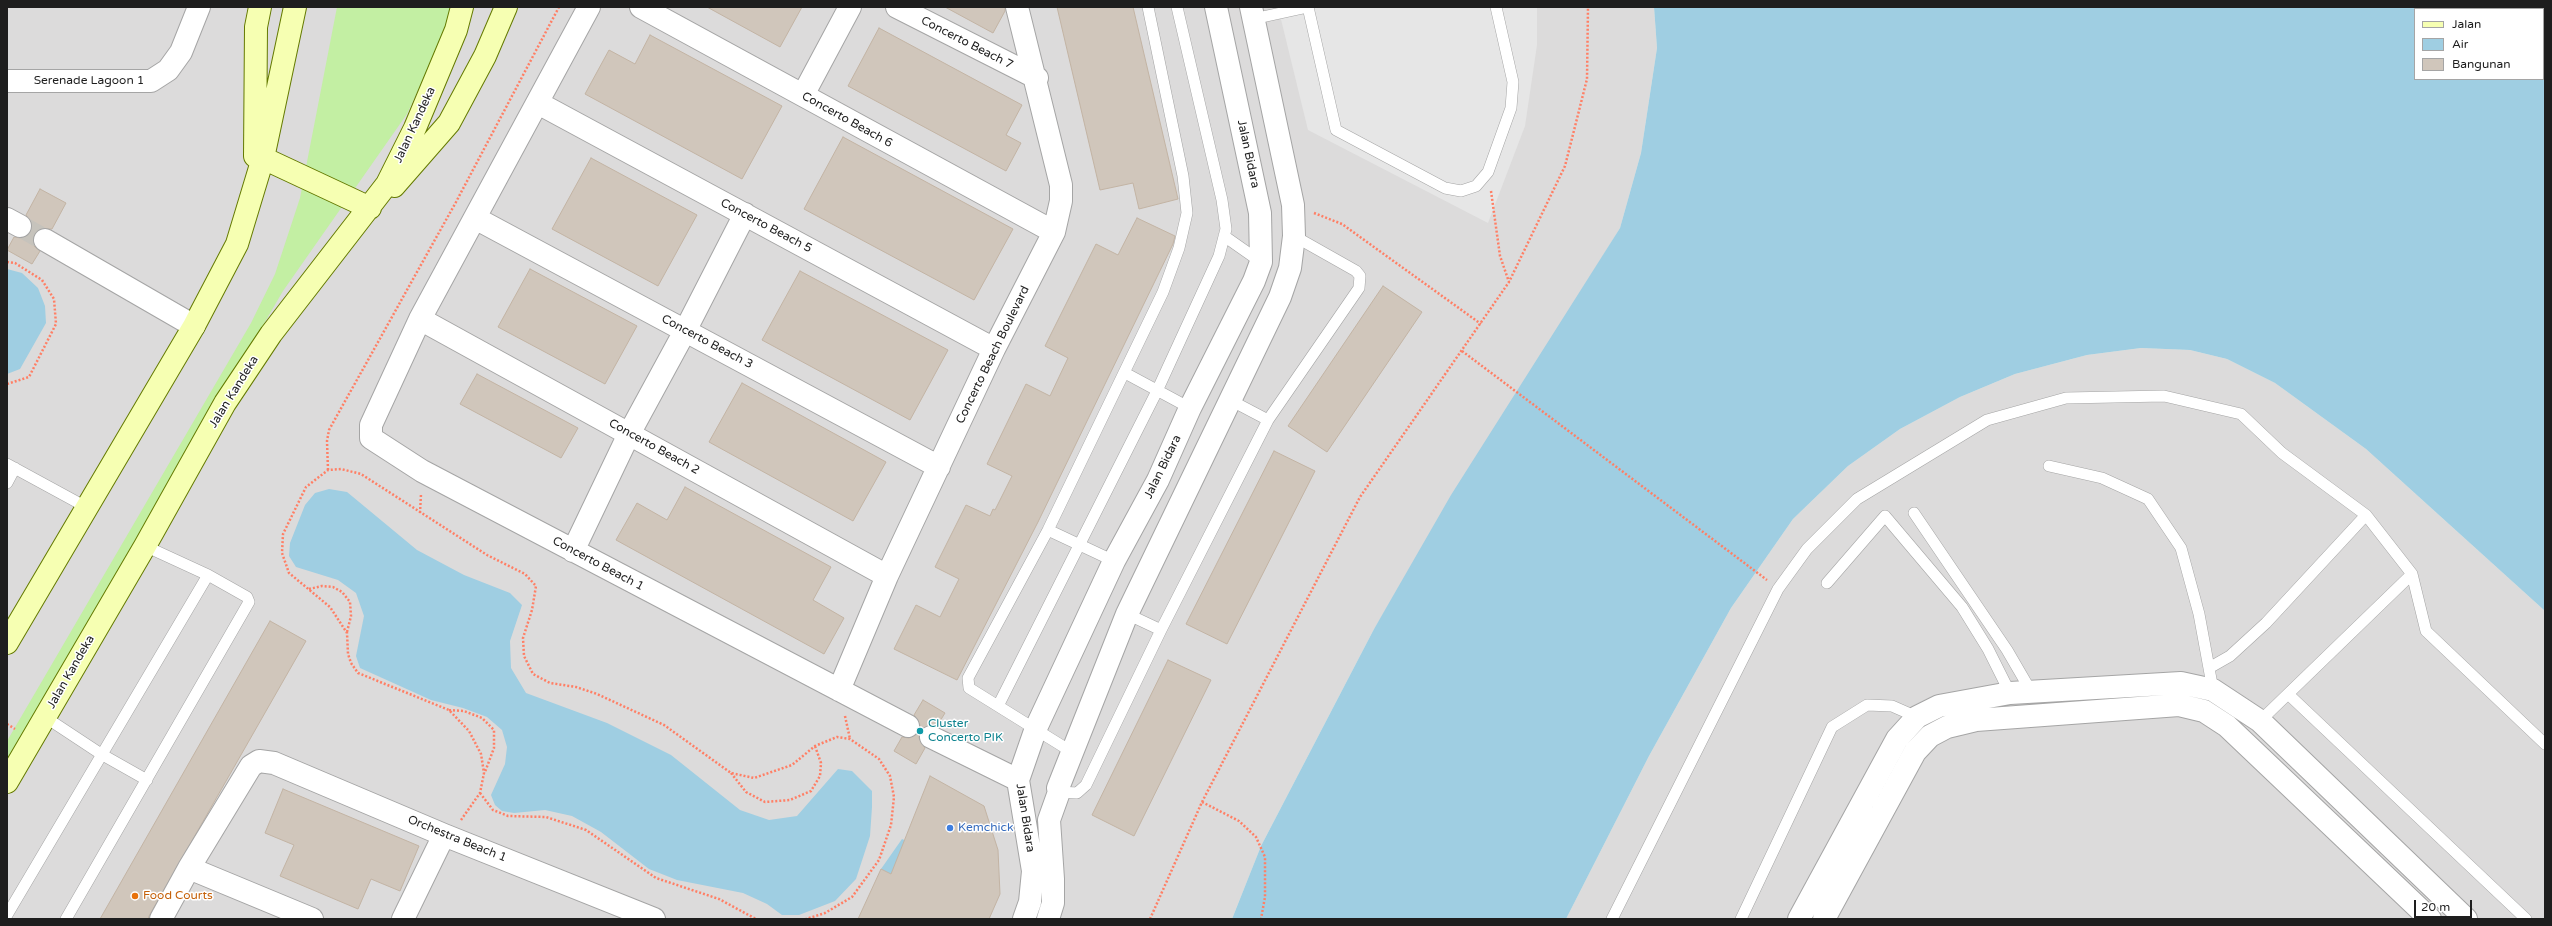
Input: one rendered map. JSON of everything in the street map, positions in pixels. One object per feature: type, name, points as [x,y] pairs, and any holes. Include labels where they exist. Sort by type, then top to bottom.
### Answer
[{"type":"main road","points":[[254,190],[256,27],[260,7]]},
{"type":"main road","points":[[7,643],[194,326],[237,244],[263,158],[295,7]]},
{"type":"main road","name":"Jalan Kandeka","points":[[7,782],[145,546],[225,403],[271,334],[356,227],[387,184],[415,128],[456,30],[462,7]]},
{"type":"main road","points":[[356,227],[433,143],[449,123],[485,56],[506,7]]},
{"type":"main road","points":[[263,158],[370,208]]},
{"type":"street","name":"Serenade Lagoon 1","points":[[7,81],[151,81],[168,70],[181,52],[199,7]]},
{"type":"street","points":[[420,319],[589,7]]},
{"type":"street","name":"Concerto Beach 6","points":[[641,7],[1054,232]]},
{"type":"street","points":[[803,96],[850,7]]},
{"type":"street","name":"Concerto Beach 7","points":[[897,7],[1037,78]]},
{"type":"street","name":"Concerto Beach Boulevard","points":[[838,690],[887,576],[994,348],[1054,232],[1061,201],[1061,185],[1037,78],[1017,7]]},
{"type":"street","name":"Jalan Bidara","points":[[1024,919],[1030,902],[1033,871],[1018,780],[1036,728],[1114,561],[1158,480],[1190,408],[1254,281],[1261,262],[1260,212],[1216,7]]},
{"type":"street","name":"Jalan Bidara","points":[[1048,919],[1053,903],[1054,879],[1049,820],[1059,792],[1058,788],[1127,614],[1280,297],[1290,268],[1294,236],[1293,205],[1252,13]]},
{"type":"street","name":"Concerto Beach 5","points":[[538,103],[994,348]]},
{"type":"street","points":[[573,551],[629,434],[685,331],[745,214]]},
{"type":"street","name":"Concerto Beach 3","points":[[475,218],[939,467]]},
{"type":"street","points":[[46,240],[194,326]]},
{"type":"street","points":[[1261,262],[1290,268]]},
{"type":"street","name":"Concerto Beach 1","points":[[420,319],[371,425],[371,438],[422,471],[908,726]]},
{"type":"street","name":"Concerto Beach 2","points":[[420,319],[887,576]]},
{"type":"street","points":[[1158,480],[1185,494]]},
{"type":"street","points":[[1799,919],[1897,739],[1917,717],[1939,706],[2010,693],[2032,693],[2181,683],[2213,690],[2260,721],[2466,919]]},
{"type":"street","points":[[1824,919],[1915,752],[1930,736],[1947,727],[1976,720],[2179,705],[2204,711],[2227,726],[2430,919]]},
{"type":"street","points":[[931,737],[1018,780]]},
{"type":"street","name":"Orchestra Beach 1","points":[[189,868],[251,766],[260,761],[274,763],[444,835],[654,919]]},
{"type":"street","points":[[403,919],[444,835]]},
{"type":"street","points":[[161,919],[189,868],[312,919]]},
{"type":"lane","points":[[1072,752],[999,704],[969,688],[968,678],[1048,530],[1163,292],[1179,248],[1187,212],[1183,176],[1148,7]]},
{"type":"lane","points":[[999,704],[1157,391],[1219,256],[1226,229],[1222,200],[1177,7]]},
{"type":"lane","points":[[1252,13],[1308,7],[1336,130],[1445,188],[1461,190],[1476,186],[1488,172],[1511,108],[1513,82],[1496,7]]},
{"type":"lane","points":[[1224,236],[1261,262]]},
{"type":"lane","points":[[1059,792],[1077,793],[1086,785],[1161,630],[1268,420],[1359,288],[1360,281],[1356,271],[1294,236]]},
{"type":"lane","points":[[1125,373],[1190,408]]},
{"type":"lane","points":[[1612,919],[1778,589],[1807,549],[1857,499],[1987,420],[2066,398],[2164,396],[2241,414],[2282,453],[2366,515],[2412,574],[2426,631],[2545,744]]},
{"type":"lane","points":[[1230,400],[1268,420]]},
{"type":"lane","points":[[7,483],[11,466],[86,507]]},
{"type":"lane","points":[[2050,466],[2102,478],[2148,499],[2181,548],[2199,614],[2213,690]]},
{"type":"lane","points":[[1914,513],[2007,650],[2032,693]]},
{"type":"lane","points":[[2209,668],[2230,656],[2266,623],[2366,515]]},
{"type":"lane","points":[[1827,583],[1885,516],[1962,607],[1988,648],[2010,693]]},
{"type":"lane","points":[[1048,530],[1114,561]]},
{"type":"lane","points":[[66,919],[148,780],[249,602],[247,597],[208,575],[145,546]]},
{"type":"lane","points":[[2260,721],[2412,574]]},
{"type":"lane","points":[[7,915],[208,575]]},
{"type":"lane","points":[[1127,614],[1161,630]]},
{"type":"lane","points":[[2288,694],[2526,919]]},
{"type":"lane","points":[[1741,919],[1832,727],[1867,706],[1892,706],[1917,717]]},
{"type":"lane","points":[[45,718],[101,754],[148,780]]},
{"type":"path","points":[[328,470],[327,441],[329,430],[474,168],[559,7]]},
{"type":"path","points":[[1150,919],[1202,802],[1360,497],[1509,282],[1566,166],[1587,79],[1588,7]]},
{"type":"path","points":[[1488,172],[1500,256],[1509,282]]},
{"type":"path","points":[[1293,205],[1342,224],[1481,324]]},
{"type":"path","points":[[7,262],[15,263],[42,280],[54,299],[56,324],[29,377],[7,384]]},
{"type":"path","points":[[1462,351],[1761,576]]},
{"type":"path","points":[[347,633],[330,607],[289,573],[282,553],[283,534],[306,488],[328,470],[341,469],[361,474],[487,555],[525,574],[536,586],[534,599],[523,638],[524,656],[533,674],[550,684],[576,686],[664,725],[731,773],[746,792],[764,802],[790,800],[811,790],[820,776],[821,763],[815,746]]},
{"type":"path","points":[[308,589],[322,586],[333,587],[342,592],[350,602],[351,616],[347,633],[348,654],[351,663],[358,673],[403,693],[449,710],[464,712],[482,718],[494,730],[494,748],[484,773],[480,793],[466,817],[444,835]]},
{"type":"path","points":[[449,710],[469,731],[481,754],[484,773]]},
{"type":"path","points":[[731,773],[754,778],[792,765],[815,746],[837,738],[850,739],[867,749],[879,759],[890,776],[894,797],[891,826],[880,860],[852,897],[825,913],[806,919]]},
{"type":"path","points":[[480,793],[493,810],[508,816],[546,818],[586,830],[656,878],[719,899],[756,919]]},
{"type":"path","points":[[1202,802],[1239,821],[1256,837],[1265,857],[1265,897],[1261,919]]},
{"type":"shaded area","points":[[7,7],[1654,7],[1657,48],[1641,153],[1620,228],[1374,629],[1261,846],[1232,919],[7,919]]},
{"type":"shaded area","points":[[1278,7],[1537,7],[1537,45],[1525,126],[1488,223],[1308,130]]},
{"type":"shaded area","points":[[2141,348],[2190,350],[2227,359],[2275,383],[2366,449],[2545,611],[2545,919],[1566,919],[1649,756],[1731,608],[1793,519],[1848,466],[1900,429],[1960,397],[2015,374],[2087,355]]},
{"type":"green space","points":[[337,7],[453,7],[441,41],[407,114],[283,291],[7,764],[7,741],[251,323],[275,274],[300,198]]},
{"type":"water","points":[[1654,7],[2545,7],[2545,611],[2366,449],[2275,383],[2227,359],[2190,350],[2141,348],[2087,355],[2015,374],[1960,397],[1900,429],[1848,466],[1793,519],[1731,608],[1649,756],[1566,919],[1232,919],[1261,846],[1374,629],[1451,495],[1620,228],[1641,153],[1657,48]]},
{"type":"water","points":[[7,269],[22,273],[38,288],[45,306],[46,323],[20,369],[7,374]]},
{"type":"water","points":[[329,489],[347,492],[417,550],[464,575],[510,593],[522,605],[510,641],[511,668],[526,693],[607,723],[671,755],[740,810],[769,820],[797,816],[838,769],[852,771],[872,791],[870,836],[856,879],[835,901],[799,915],[782,915],[767,904],[743,893],[677,880],[649,869],[601,832],[572,816],[545,810],[514,813],[502,811],[495,805],[491,795],[505,764],[507,747],[502,730],[487,717],[463,708],[431,700],[360,668],[356,656],[364,616],[356,593],[338,580],[296,567],[289,556],[290,543],[305,505],[315,493]]},
{"type":"water","points":[[902,839],[931,852],[916,887],[881,869]]},
{"type":"building","points":[[707,7],[802,7],[780,47]]},
{"type":"building","points":[[945,7],[1005,7],[1005,11],[993,33]]},
{"type":"building","points":[[1057,7],[1133,7],[1178,199],[1139,209],[1133,183],[1100,190]]},
{"type":"building","points":[[879,28],[1022,105],[1006,135],[1021,143],[1006,171],[848,86]]},
{"type":"building","points":[[650,35],[782,106],[742,179],[585,94],[609,50],[635,64]]},
{"type":"building","points":[[843,137],[1013,229],[974,300],[804,209]]},
{"type":"building","points":[[591,158],[697,215],[658,286],[552,229]]},
{"type":"building","points":[[40,189],[66,203],[52,229],[39,229],[34,234],[34,246],[40,251],[32,264],[7,250],[14,237],[21,238],[31,232],[32,225],[26,215]]},
{"type":"building","points":[[1137,218],[1175,236],[1173,244],[1038,522],[957,680],[894,649],[916,605],[940,617],[959,579],[935,567],[966,505],[990,516],[993,509],[995,510],[1012,476],[987,464],[1026,384],[1050,396],[1068,358],[1045,346],[1096,244],[1118,255]]},
{"type":"building","points":[[530,269],[637,326],[605,384],[498,327]]},
{"type":"building","points":[[800,271],[948,350],[910,420],[762,340]]},
{"type":"building","points":[[1383,286],[1422,312],[1327,452],[1288,426]]},
{"type":"building","points":[[477,374],[578,428],[561,458],[460,404]]},
{"type":"building","points":[[742,383],[886,462],[853,521],[709,442]]},
{"type":"building","points":[[1274,451],[1315,471],[1227,644],[1186,624]]},
{"type":"building","points":[[685,487],[831,567],[813,600],[844,618],[824,654],[616,540],[637,503],[667,520]]},
{"type":"building","points":[[270,621],[306,641],[148,919],[100,919]]},
{"type":"building","points":[[1168,660],[1211,680],[1134,836],[1092,815]]},
{"type":"building","name":"Cluster Concerto PIK","points":[[923,700],[945,713],[937,726],[930,725],[920,731],[919,738],[925,748],[916,764],[894,751],[902,737],[909,738],[919,732],[920,725],[914,715]]},
{"type":"building","name":"Kemchick","points":[[930,776],[984,806],[998,850],[1000,894],[989,919],[858,919],[881,869],[891,874]]},
{"type":"building","points":[[283,789],[419,846],[400,891],[371,879],[358,909],[280,876],[294,845],[265,833]]},
{"type":"tunnel","points":[[20,226],[45,240]]},
{"type":"place","name":"Cluster Concerto PIK","points":[[920,731]]},
{"type":"place","name":"Kemchick","points":[[950,828]]},
{"type":"place","name":"Food Courts","points":[[135,896]]}]
